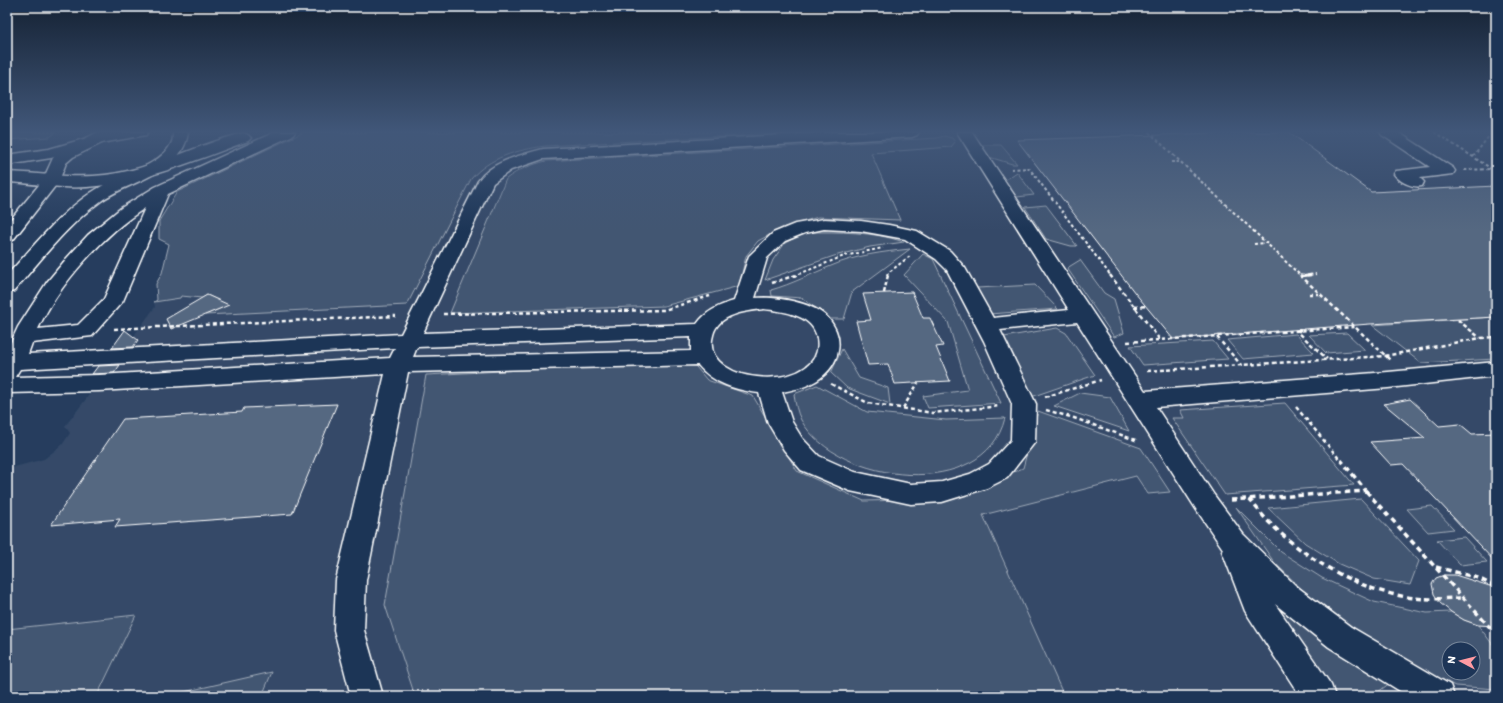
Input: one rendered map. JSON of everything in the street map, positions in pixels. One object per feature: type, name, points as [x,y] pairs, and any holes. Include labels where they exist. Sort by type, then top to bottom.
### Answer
[{"type":"street","points":[[7,236],[51,181],[57,165]]},
{"type":"street","points":[[7,287],[74,215],[89,202],[107,190],[156,165]]},
{"type":"street","points":[[7,177],[25,177],[51,181],[87,182],[108,179],[162,165]]},
{"type":"street","points":[[9,365],[36,314],[85,249],[117,219],[139,203],[216,165]]},
{"type":"street","points":[[367,696],[349,630],[351,580],[398,365],[486,181],[495,172],[510,165]]},
{"type":"street","points":[[985,165],[1232,542],[1285,595],[1340,637],[1438,696]]},
{"type":"street","points":[[1437,165],[1447,171]]},
{"type":"street","points":[[1416,182],[1402,174],[1447,171]]},
{"type":"street","points":[[24,337],[84,331],[113,301],[161,191]]},
{"type":"street","points":[[746,297],[764,303],[785,305],[803,311],[818,321],[827,334],[830,348],[824,362],[811,374],[792,382],[769,386],[748,384],[728,379],[713,369],[703,358],[699,344],[703,330],[712,319],[746,297],[758,256],[779,237],[801,228],[824,224],[862,226],[911,235],[943,255],[955,268],[986,325],[1024,404],[1023,442],[998,471],[978,480],[942,492],[911,494],[850,481],[810,463],[794,444],[780,423],[769,386]]},
{"type":"street","points":[[986,325],[1083,315]]},
{"type":"street","points":[[9,365],[409,340],[447,340],[703,330]]},
{"type":"street","points":[[7,385],[99,383],[445,363],[703,358]]},
{"type":"street","points":[[1138,400],[1409,378],[1496,369]]},
{"type":"street","points":[[1232,542],[1256,602],[1319,696]]},
{"type":"path","points":[[1182,165],[1409,378]]},
{"type":"path","points":[[1485,165],[1492,169]]},
{"type":"path","points":[[1016,169],[1029,168],[1160,340]]},
{"type":"path","points":[[1447,171],[1496,168]]},
{"type":"path","points":[[1254,244],[1266,243]]},
{"type":"path","points":[[884,293],[888,273],[927,244]]},
{"type":"path","points":[[84,331],[421,315],[664,310],[705,298],[746,297],[806,270],[850,254],[883,248]]},
{"type":"path","points":[[1300,276],[1316,274]]},
{"type":"path","points":[[1309,294],[1319,294]]},
{"type":"path","points":[[1134,307],[1147,306]]},
{"type":"path","points":[[1458,320],[1480,338]]},
{"type":"path","points":[[1102,344],[1355,327]]},
{"type":"path","points":[[1300,330],[1327,360]]},
{"type":"path","points":[[1217,337],[1241,365]]},
{"type":"path","points":[[811,374],[868,403],[934,413],[1024,404],[1121,373],[1385,356],[1480,338],[1496,337]]},
{"type":"path","points":[[903,408],[918,383]]},
{"type":"path","points":[[1280,389],[1366,491],[1496,634]]},
{"type":"path","points":[[1024,404],[1074,418],[1174,454]]},
{"type":"path","points":[[1205,502],[1366,491]]},
{"type":"path","points":[[1249,499],[1276,529],[1307,554],[1341,574],[1378,590],[1408,597],[1463,598]]},
{"type":"path","points":[[1436,567],[1478,578],[1496,587]]},
{"type":"shaded area","points":[[235,165],[486,165],[471,179],[407,305],[205,315],[222,308],[218,300],[207,295],[202,298],[181,296],[180,298],[154,302],[157,300],[156,284],[162,273],[169,244],[159,239],[159,221],[177,192]]},
{"type":"shaded area","points":[[251,165],[1496,165],[1496,696],[7,696],[7,469],[44,459],[62,445],[70,433],[65,426],[107,372],[93,373],[99,365],[113,364],[155,307],[154,302],[157,300],[156,284],[162,273],[169,244],[159,239],[159,221]]},
{"type":"shaded area","points":[[876,165],[900,220],[818,217],[782,228],[758,241],[746,256],[739,286],[664,306],[450,313],[506,179],[520,170],[530,166]]},
{"type":"shaded area","points":[[1017,172],[1034,195],[1017,197],[1005,180]]},
{"type":"shaded area","points":[[1046,205],[1077,246],[1071,246],[1046,239],[1025,207]]},
{"type":"shaded area","points":[[806,232],[844,232],[868,234],[892,238],[904,242],[870,247],[834,256],[765,280],[773,260],[785,243]]},
{"type":"shaded area","points":[[910,249],[852,292],[844,319],[830,319],[802,298],[772,296],[771,290],[794,282],[840,262],[870,254]]},
{"type":"shaded area","points":[[923,254],[933,259],[1001,403],[928,408],[923,396],[968,390],[948,322],[904,275]]},
{"type":"shaded area","points":[[1080,260],[1104,293],[1114,299],[1124,333],[1114,337],[1067,268]]},
{"type":"shaded area","points":[[1035,285],[1058,309],[989,314],[977,288]]},
{"type":"shaded area","points":[[1496,317],[1496,359],[1421,363],[1372,325]]},
{"type":"shaded area","points":[[1057,328],[1066,333],[1095,375],[1031,397],[1004,337]]},
{"type":"shaded area","points":[[1347,333],[1365,350],[1326,353],[1309,335]]},
{"type":"shaded area","points":[[1296,334],[1314,353],[1243,359],[1227,340]]},
{"type":"shaded area","points":[[1213,341],[1228,359],[1143,365],[1130,346]]},
{"type":"shaded area","points":[[842,349],[859,378],[888,388],[890,404],[847,388],[831,373]]},
{"type":"shaded area","points":[[691,361],[707,380],[753,396],[797,471],[864,501],[950,499],[1023,468],[1038,411],[1141,448],[1170,492],[1148,494],[1136,476],[983,515],[1064,696],[415,696],[385,605],[426,375]]},
{"type":"shaded area","points":[[817,385],[867,412],[946,420],[1005,418],[992,445],[970,463],[941,472],[909,474],[876,470],[845,458],[819,442],[801,420],[796,407],[794,394]]},
{"type":"shaded area","points":[[1080,393],[1110,397],[1129,431],[1054,406]]},
{"type":"shaded area","points":[[1285,403],[1354,485],[1225,495],[1172,418],[1184,418],[1180,410]]},
{"type":"shaded area","points":[[1361,499],[1419,561],[1410,585],[1374,579],[1339,564],[1305,543],[1268,508]]},
{"type":"shaded area","points":[[1432,506],[1454,529],[1428,532],[1407,509]]},
{"type":"shaded area","points":[[1236,507],[1281,552],[1322,578],[1374,602],[1427,613],[1451,612],[1464,620],[1478,625],[1496,649],[1496,689],[1455,686],[1445,681],[1481,681],[1481,641],[1441,641],[1441,679],[1393,655],[1312,599],[1274,562]]},
{"type":"shaded area","points":[[1464,537],[1487,562],[1460,565],[1437,540]]},
{"type":"shaded area","points":[[1257,586],[1395,679],[1373,696],[1331,696]]},
{"type":"shaded area","points":[[136,615],[97,696],[7,696],[7,629]]},
{"type":"shaded area","points":[[272,672],[262,696],[166,696]]},
{"type":"building","points":[[1036,165],[1334,165],[1371,192],[1496,186],[1496,317],[1370,324],[1173,339],[1135,293]]},
{"type":"building","points":[[912,292],[923,318],[930,318],[943,346],[936,347],[950,381],[895,384],[888,364],[868,365],[856,321],[871,320],[863,294]]},
{"type":"building","points":[[207,295],[229,305],[171,329],[166,319]]},
{"type":"building","points":[[125,330],[138,340],[133,347],[112,348]]},
{"type":"building","points":[[120,365],[114,373],[92,374],[98,366]]},
{"type":"building","points":[[1410,399],[1439,426],[1460,424],[1472,434],[1496,433],[1496,563],[1403,464],[1391,465],[1370,442],[1425,438],[1384,404]]},
{"type":"building","points":[[337,404],[292,514],[115,527],[120,519],[51,525],[123,419],[242,412],[244,408]]},
{"type":"building","points":[[1444,575],[1455,575],[1496,588],[1496,626],[1478,625],[1464,620],[1440,603],[1434,594],[1432,584],[1436,578]]}]
